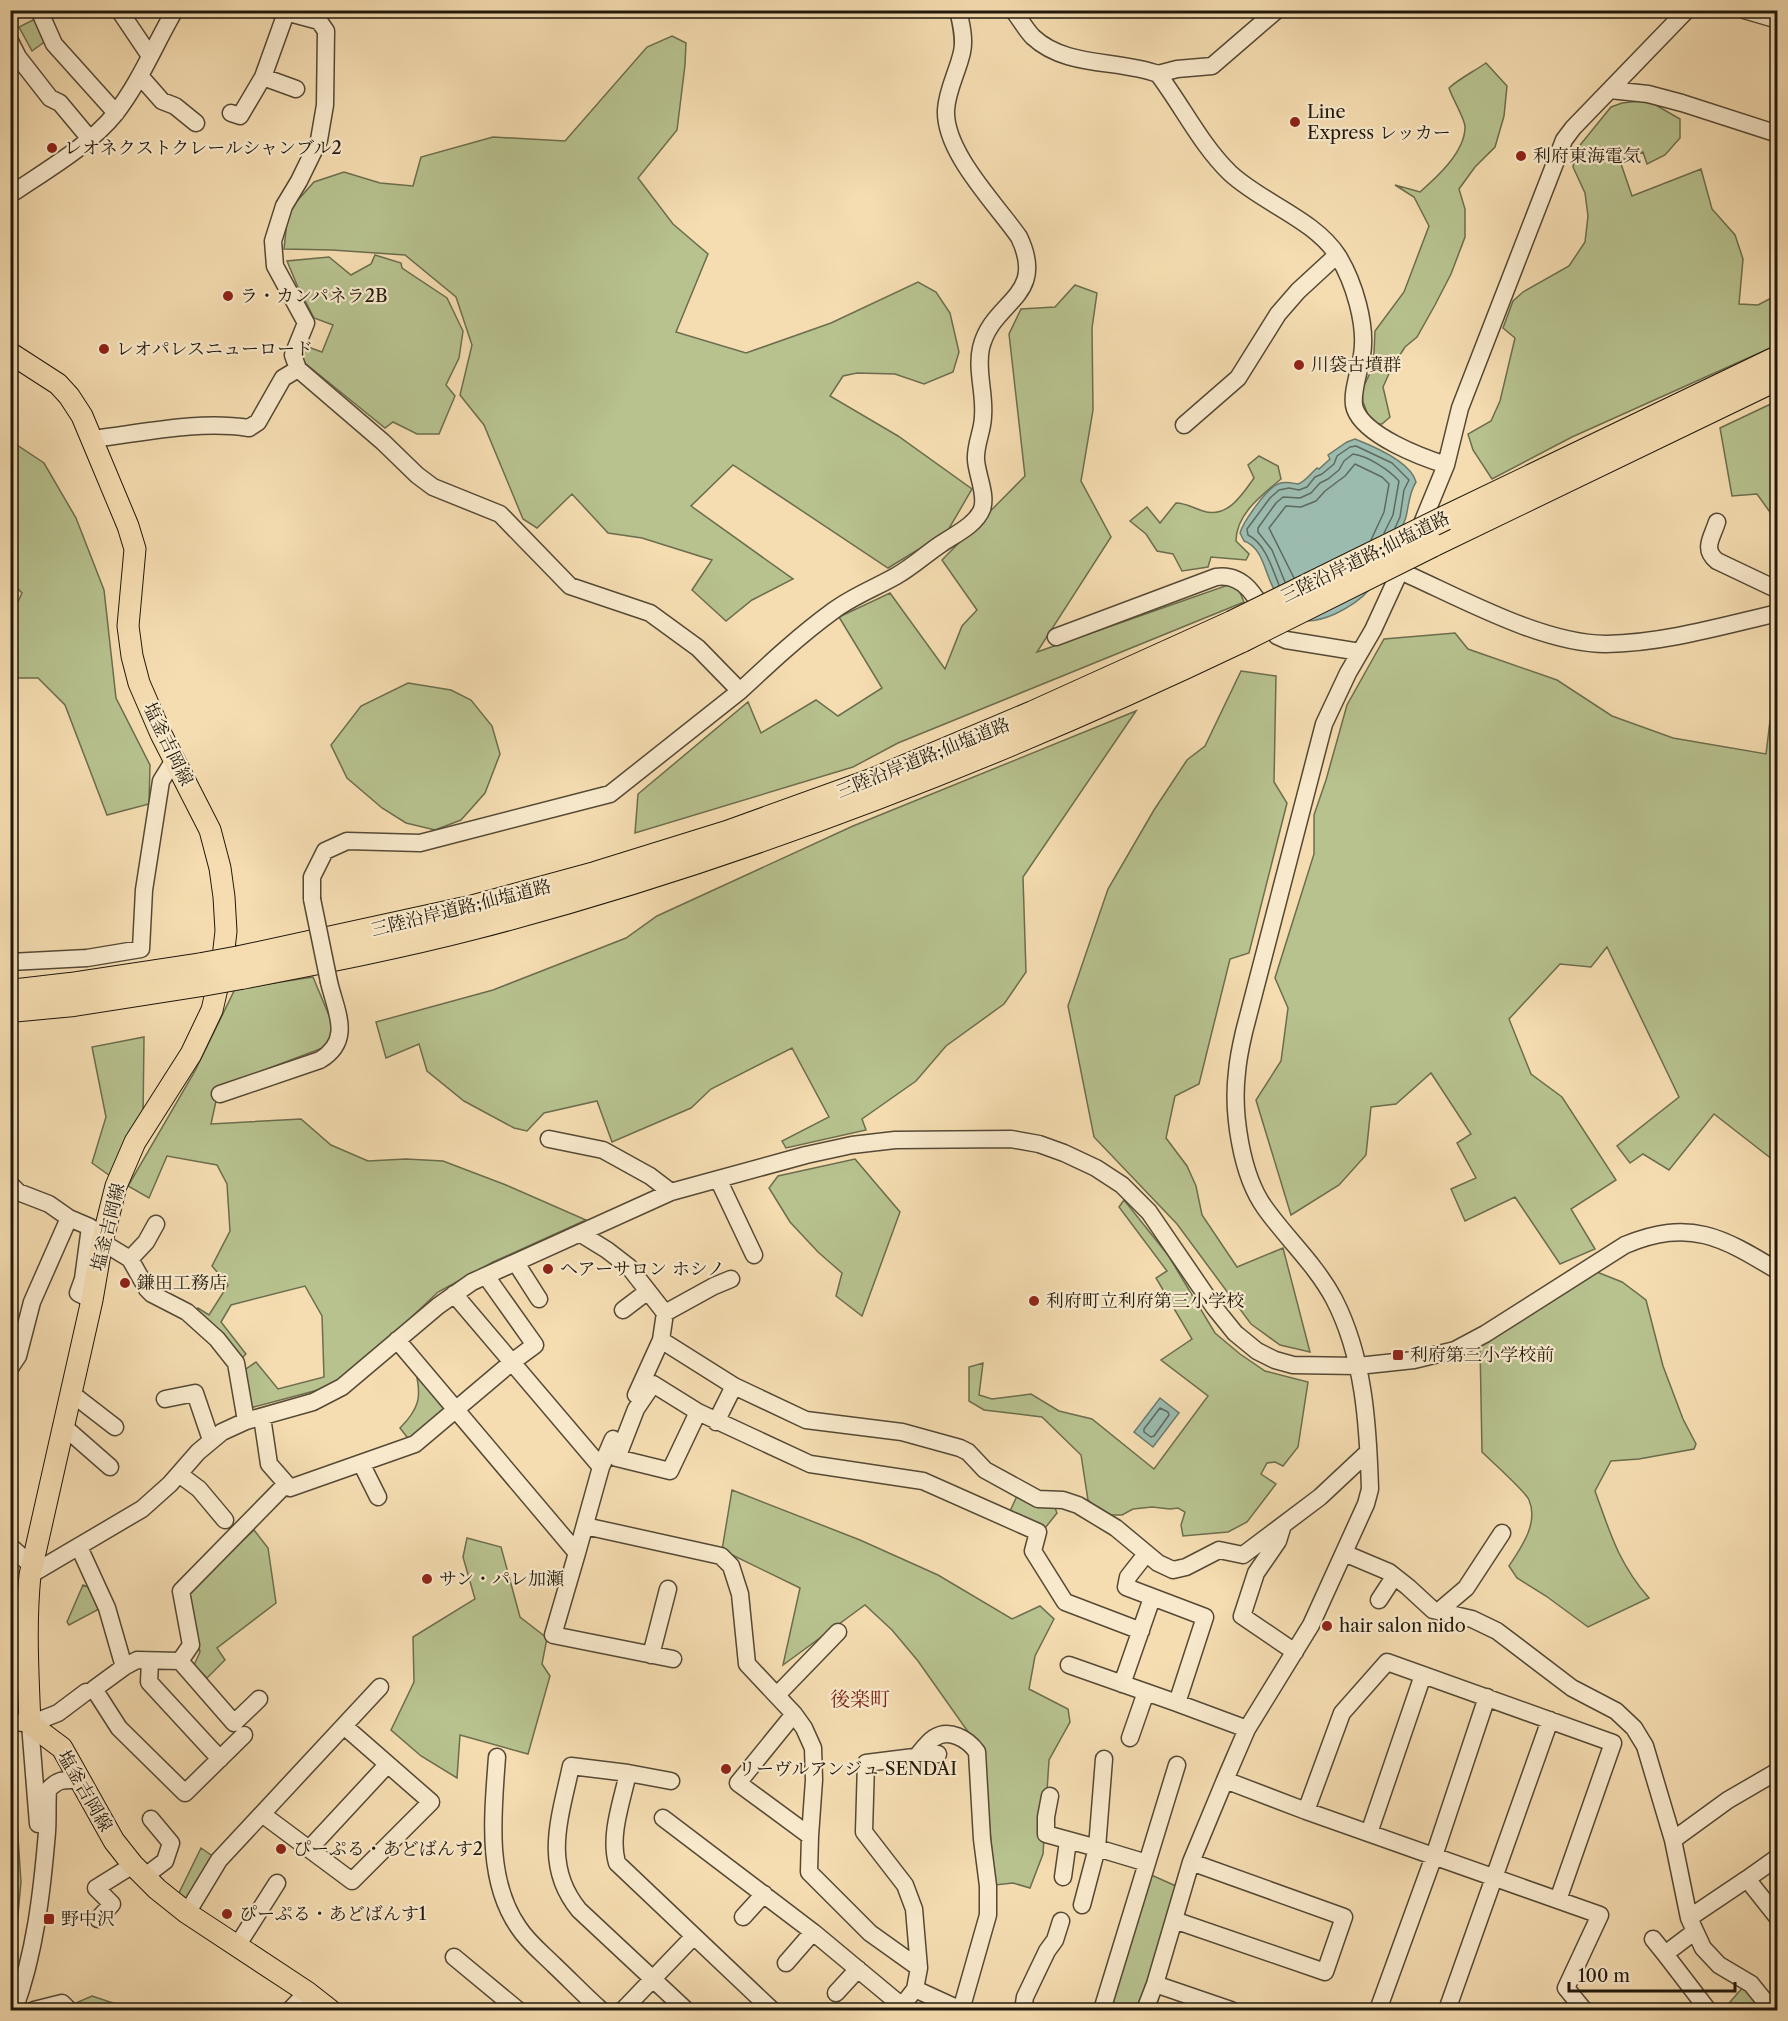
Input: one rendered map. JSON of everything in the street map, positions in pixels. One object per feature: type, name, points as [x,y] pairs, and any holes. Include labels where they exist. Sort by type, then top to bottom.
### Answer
[{"type":"highway","name":"三陸沿岸道路;仙塩道路","points":[[1237,632],[1445,518],[1778,358]]},
{"type":"highway","name":"三陸沿岸道路;仙塩道路","points":[[10,1010],[74,1004],[240,967],[594,874],[727,833],[874,780],[1033,713],[1237,632],[1432,545],[1778,378]]},
{"type":"highway","name":"三陸沿岸道路;仙塩道路","points":[[10,992],[202,974]]},
{"type":"main road","name":"塩釜吉岡線","points":[[10,353],[58,384],[69,396],[82,416],[128,526],[135,549],[128,626],[132,656],[139,683],[174,760],[210,830],[220,868],[226,931],[222,967],[212,1010],[191,1054],[135,1142],[116,1186],[31,1570],[27,1606],[27,1657],[20,1723],[62,1748],[114,1841],[138,1871],[188,1913],[307,1992],[330,2010]]},
{"type":"street","points":[[39,10],[54,44],[116,113]]},
{"type":"street","points":[[119,10],[150,56]]},
{"type":"street","points":[[220,1094],[320,1060],[330,1054],[340,1038],[340,1026],[312,899],[312,877],[325,851],[347,841],[420,843],[610,794],[740,691],[782,652],[833,611],[858,594],[897,575],[956,535],[972,522],[983,507],[976,460],[976,444],[983,415],[979,361],[981,349],[984,337],[1024,286],[1028,269],[1025,250],[1019,237],[959,155],[948,127],[946,110],[963,50],[962,27],[958,10]]},
{"type":"street","points":[[1013,10],[1033,37],[1058,53],[1158,74],[1177,69],[1212,66],[1277,10]]},
{"type":"street","points":[[1144,2010],[1155,1984],[1191,1862],[1247,1729],[1311,1625],[1366,1504],[1370,1489],[1363,1386],[1354,1347],[1334,1298],[1256,1194],[1240,1140],[1235,1102],[1236,1073],[1244,1032],[1313,764],[1332,704],[1373,630],[1446,465],[1460,408],[1564,140],[1687,10]]},
{"type":"street","points":[[1744,10],[1778,20]]},
{"type":"street","points":[[240,118],[263,77],[282,12],[319,21],[326,31],[325,105],[319,140],[284,206],[273,241],[275,266],[306,323],[293,355],[298,369],[433,487],[500,513],[570,586],[650,614],[698,648],[740,691]]},
{"type":"street","points":[[10,195],[90,139],[116,113],[140,76],[169,14]]},
{"type":"street","points":[[10,41],[14,58],[50,98],[60,103],[90,139]]},
{"type":"street","points":[[1158,74],[1216,158],[1231,174],[1253,192],[1317,233],[1337,255],[1353,290],[1363,330],[1362,356],[1354,404],[1360,417],[1374,431],[1428,459],[1446,465]]},
{"type":"street","points":[[140,76],[162,101],[175,106],[196,123]]},
{"type":"street","points":[[263,77],[296,89]]},
{"type":"street","points":[[1610,90],[1659,97],[1778,134]]},
{"type":"street","points":[[1184,426],[1238,378],[1278,314],[1298,291],[1337,255]]},
{"type":"street","points":[[92,439],[186,427],[231,425],[249,428],[258,422],[283,378],[298,369]]},
{"type":"street","points":[[1717,522],[1708,549],[1710,555],[1778,590]]},
{"type":"street","points":[[1400,571],[1502,617],[1546,634],[1594,643],[1669,638],[1778,613]]},
{"type":"street","points":[[1056,637],[1216,577],[1228,575],[1247,585],[1277,636],[1286,640],[1360,652]]},
{"type":"street","points":[[10,962],[87,958],[141,950],[144,890],[161,781],[174,760]]},
{"type":"street","points":[[549,1139],[603,1150],[650,1176],[671,1192]]},
{"type":"street","points":[[10,1546],[31,1570],[79,1547],[142,1509],[211,1440],[222,1432],[254,1419],[330,1395],[471,1282],[671,1192],[806,1155],[852,1146],[895,1140],[1011,1140],[1039,1144],[1096,1168],[1122,1185],[1149,1212],[1228,1324],[1244,1341],[1275,1360],[1293,1365],[1359,1366],[1414,1360],[1455,1350],[1485,1334],[1625,1245],[1648,1235],[1698,1232],[1736,1246],[1778,1271]]},
{"type":"street","points":[[718,1179],[754,1255]]},
{"type":"street","points":[[10,1184],[18,1192],[50,1204],[69,1218],[90,1227],[83,1279],[78,1293],[92,1300]]},
{"type":"street","points":[[10,1368],[18,1356],[32,1302],[69,1218]]},
{"type":"street","points":[[130,1259],[146,1242],[156,1224]]},
{"type":"street","points":[[581,1234],[629,1267],[665,1313],[661,1340],[639,1391],[601,1467],[553,1635],[673,1659]]},
{"type":"street","points":[[102,1242],[130,1259],[147,1289],[187,1312],[202,1324],[236,1363],[269,1464],[290,1488],[415,1444],[535,1345],[486,1276]]},
{"type":"street","points":[[516,1263],[539,1299]]},
{"type":"street","points":[[665,1313],[731,1279]]},
{"type":"street","points":[[623,1310],[648,1291]]},
{"type":"street","points":[[454,1294],[601,1467]]},
{"type":"street","points":[[661,1340],[734,1386],[806,1420],[902,1432],[960,1448],[968,1452],[985,1470],[1038,1499],[1063,1500],[1078,1505],[1116,1528],[1158,1563],[1173,1570],[1186,1567],[1218,1550],[1243,1555],[1320,1497],[1367,1452]]},
{"type":"street","points":[[397,1341],[577,1553]]},
{"type":"street","points":[[698,1412],[670,1472],[617,1458],[636,1409],[653,1384],[716,1422],[810,1464],[923,1481],[1038,1532],[1033,1551],[1065,1602],[1141,1631]]},
{"type":"street","points":[[716,1422],[734,1386]]},
{"type":"street","points":[[165,1399],[198,1387],[211,1440]]},
{"type":"street","points":[[71,1393],[115,1427]]},
{"type":"street","points":[[62,1425],[110,1467]]},
{"type":"street","points":[[361,1463],[378,1497]]},
{"type":"street","points":[[178,1474],[199,1489],[225,1520]]},
{"type":"street","points":[[180,1661],[191,1645],[181,1591],[286,1484]]},
{"type":"street","points":[[1283,1524],[1278,1541],[1256,1573],[1242,1616],[1295,1652]]},
{"type":"street","points":[[585,1526],[721,1556],[731,1566],[740,1594],[747,1664],[794,1714],[804,1728],[813,1748],[814,1780],[809,1872],[870,1933],[919,1968]]},
{"type":"street","points":[[1439,1611],[1466,1588],[1502,1533]]},
{"type":"street","points":[[79,1547],[107,1608],[124,1667]]},
{"type":"street","points":[[1344,1553],[1389,1572],[1433,1610],[1472,1619],[1497,1631],[1572,1688],[1616,1711],[1634,1728],[1645,1746],[1673,1840],[1691,1925],[1703,1948],[1719,1965],[1751,1984],[1772,2010]]},
{"type":"street","points":[[1146,1554],[1128,1577],[1126,1587],[1204,1617],[1177,1703]]},
{"type":"street","points":[[1378,1600],[1394,1577]]},
{"type":"street","points":[[651,1655],[668,1589]]},
{"type":"street","points":[[1122,1684],[1152,1598]]},
{"type":"street","points":[[777,1695],[838,1632]]},
{"type":"street","points":[[244,1735],[185,1793],[119,1728],[94,1689],[137,1660],[180,1661],[234,1723],[259,1699]]},
{"type":"street","points":[[150,1660],[149,1682],[220,1759]]},
{"type":"street","points":[[1306,1811],[1342,1713],[1387,1662],[1487,1697],[1613,1743],[1558,1900]]},
{"type":"street","points":[[1069,1665],[1247,1729]]},
{"type":"street","points":[[1369,1833],[1423,1675]]},
{"type":"street","points":[[188,1913],[219,1860],[380,1687]]},
{"type":"street","points":[[42,1873],[20,1723],[58,1713],[86,1692]]},
{"type":"street","points":[[1130,1738],[1146,1692]]},
{"type":"street","points":[[1378,2010],[1434,1856],[1487,1697]]},
{"type":"street","points":[[794,1714],[738,1783],[810,1836]]},
{"type":"street","points":[[1448,2010],[1550,1720]]},
{"type":"street","points":[[262,1814],[352,1881],[430,1803],[344,1726]]},
{"type":"street","points":[[915,1989],[961,2010],[988,1915],[988,1886],[976,1752],[970,1742],[947,1734],[934,1737],[916,1756]]},
{"type":"street","points":[[663,1818],[813,1932],[858,1969],[896,2007],[902,2006],[915,1989],[919,1968],[914,1909],[905,1885],[864,1832],[866,1763],[938,1754]]},
{"type":"street","points":[[497,1757],[494,1800],[495,1858],[511,1915],[524,1936],[591,2007]]},
{"type":"street","points":[[1082,1905],[1097,1848],[1104,1760]]},
{"type":"street","points":[[310,1848],[387,1765]]},
{"type":"street","points":[[1102,2010],[1178,1765]]},
{"type":"street","points":[[671,1781],[570,1766],[555,1837],[555,1856],[568,1898],[686,2010]]},
{"type":"street","points":[[1673,1840],[1728,1800],[1778,1771]]},
{"type":"street","points":[[628,1773],[615,1835],[614,1854],[617,1863],[772,2010]]},
{"type":"street","points":[[14,2010],[28,1967],[35,1934],[47,1830],[48,1790],[56,1782],[80,1780]]},
{"type":"street","points":[[1225,1780],[1600,1915],[1566,1988],[1584,2010]]},
{"type":"street","points":[[1050,1796],[1046,1834],[1147,1863]]},
{"type":"street","points":[[98,1919],[111,1904],[96,1888],[165,1861],[171,1843],[151,1819]]},
{"type":"street","points":[[1063,1877],[1068,1841]]},
{"type":"street","points":[[1665,1953],[1691,1925],[1778,1857]]},
{"type":"street","points":[[1174,1920],[1325,1972],[1344,1917],[1191,1862]]},
{"type":"street","points":[[1747,1879],[1778,1918]]},
{"type":"street","points":[[237,1946],[276,1883]]},
{"type":"street","points":[[743,1917],[764,1894]]},
{"type":"street","points":[[1023,2010],[1025,1997],[1047,1951],[1055,1940],[1061,1921]]},
{"type":"street","points":[[786,1963],[813,1932]]},
{"type":"street","points":[[623,2010],[694,1936]]},
{"type":"street","points":[[1653,1939],[1708,2010]]},
{"type":"street","points":[[454,1957],[518,2010]]},
{"type":"street","points":[[836,1993],[858,1969]]},
{"type":"street","points":[[1155,1984],[1211,2007],[1231,2010]]},
{"type":"street","points":[[290,2010],[307,1992]]},
{"type":"street","points":[[34,2010],[62,2003],[69,2010]]},
{"type":"green space","points":[[35,19],[47,40],[32,51],[19,27]]},
{"type":"green space","points":[[672,36],[686,43],[677,130],[638,178],[673,224],[708,254],[676,332],[746,353],[831,323],[918,282],[936,292],[950,313],[959,352],[953,372],[924,384],[895,374],[857,373],[843,376],[830,396],[898,436],[972,489],[947,532],[888,568],[733,465],[691,506],[793,579],[752,600],[726,621],[692,590],[712,560],[642,538],[608,533],[572,494],[537,528],[523,519],[484,425],[460,395],[472,345],[456,297],[405,255],[284,249],[288,211],[314,182],[344,172],[380,183],[413,186],[421,157],[493,137],[565,141],[647,47]]},
{"type":"green space","points":[[1486,63],[1507,86],[1504,116],[1495,147],[1475,167],[1459,189],[1465,209],[1465,237],[1451,274],[1435,305],[1417,337],[1405,347],[1392,367],[1383,387],[1390,417],[1382,424],[1377,424],[1368,415],[1363,402],[1362,390],[1370,373],[1375,331],[1404,292],[1429,226],[1414,197],[1395,185],[1420,192],[1455,155],[1464,136],[1465,127],[1449,88]]},
{"type":"green space","points":[[1640,101],[1654,104],[1680,119],[1680,138],[1665,155],[1647,164],[1643,152],[1620,161],[1632,196],[1701,169],[1712,209],[1735,235],[1743,259],[1739,304],[1758,305],[1777,295],[1777,345],[1572,437],[1492,479],[1473,450],[1468,434],[1491,421],[1500,401],[1515,338],[1503,328],[1513,301],[1523,292],[1569,266],[1585,242],[1588,216],[1585,193],[1573,167],[1576,150],[1611,107]]},
{"type":"green space","points":[[375,255],[401,263],[402,268],[447,298],[463,331],[459,358],[446,385],[455,396],[439,434],[417,434],[393,422],[385,428],[302,359],[308,347],[322,352],[333,325],[314,318],[287,261],[329,257],[351,275],[371,264]]},
{"type":"green space","points":[[1075,285],[1097,293],[1092,328],[1093,410],[1081,481],[1111,537],[1037,652],[1228,585],[1239,590],[1244,602],[898,743],[853,767],[635,833],[638,794],[748,702],[761,733],[816,700],[838,716],[882,688],[839,617],[890,593],[945,669],[962,626],[977,610],[942,560],[1025,476],[1009,334],[1021,309],[1055,307]]},
{"type":"green space","points":[[1777,401],[1777,522],[1757,494],[1732,496],[1720,428]]},
{"type":"green space","points":[[11,441],[44,463],[76,518],[104,590],[116,698],[150,765],[149,804],[107,815],[65,705],[38,678],[11,678],[11,617],[22,593],[11,582]]},
{"type":"green space","points":[[1259,456],[1278,466],[1281,479],[1251,506],[1240,522],[1236,541],[1249,554],[1246,560],[1211,557],[1208,567],[1182,571],[1173,554],[1157,551],[1146,534],[1130,521],[1147,507],[1160,523],[1176,503],[1212,513],[1227,509],[1239,498],[1254,478],[1248,465]]},
{"type":"green space","points":[[1455,633],[1468,649],[1557,680],[1612,716],[1673,738],[1766,754],[1770,721],[1777,711],[1777,1163],[1714,1114],[1669,1170],[1643,1154],[1630,1163],[1617,1146],[1679,1097],[1607,947],[1591,967],[1560,964],[1509,1019],[1531,1074],[1562,1097],[1616,1180],[1571,1209],[1595,1249],[1560,1264],[1515,1197],[1465,1221],[1451,1189],[1476,1178],[1457,1143],[1471,1134],[1431,1073],[1396,1104],[1371,1107],[1366,1155],[1339,1185],[1291,1215],[1256,1100],[1281,1061],[1288,1008],[1275,978],[1314,854],[1314,815],[1347,705],[1384,639]]},
{"type":"green space","points":[[1241,671],[1276,676],[1274,782],[1287,803],[1249,953],[1230,959],[1199,1084],[1175,1096],[1166,1138],[1187,1166],[1196,1186],[1202,1215],[1237,1267],[1283,1248],[1310,1352],[1280,1345],[1251,1324],[1177,1224],[1094,1137],[1068,1006],[1108,889],[1154,810],[1187,760],[1205,746]]},
{"type":"green space","points":[[408,683],[451,690],[471,700],[492,726],[500,754],[485,793],[461,820],[435,830],[406,823],[382,808],[347,778],[331,745],[361,706]]},
{"type":"green space","points":[[1136,711],[1023,877],[1026,972],[1004,1004],[946,1046],[916,1081],[862,1119],[866,1130],[786,1148],[782,1141],[829,1117],[792,1048],[711,1089],[691,1108],[612,1142],[597,1101],[544,1113],[527,1131],[514,1128],[464,1101],[427,1071],[419,1044],[386,1058],[376,1022],[493,990],[626,938],[657,916],[853,826]]},
{"type":"green space","points":[[313,977],[333,1025],[328,1046],[219,1087],[211,1124],[301,1119],[331,1145],[368,1161],[406,1159],[443,1161],[506,1185],[586,1220],[493,1262],[438,1292],[382,1345],[333,1386],[250,1408],[243,1371],[256,1362],[278,1389],[324,1377],[322,1316],[305,1286],[231,1305],[221,1322],[246,1354],[239,1361],[194,1312],[198,1308],[209,1315],[228,1285],[212,1266],[230,1231],[227,1184],[217,1165],[167,1156],[149,1198],[128,1186],[195,1071],[235,989]]},
{"type":"green space","points":[[144,1037],[143,1118],[113,1178],[92,1163],[106,1117],[92,1047]]},
{"type":"green space","points":[[855,1159],[900,1212],[862,1316],[836,1296],[842,1273],[818,1252],[790,1222],[769,1188],[778,1176]]},
{"type":"green space","points":[[1124,1200],[1168,1255],[1215,1333],[1265,1371],[1308,1382],[1298,1447],[1283,1466],[1275,1462],[1267,1463],[1261,1474],[1276,1484],[1247,1522],[1228,1532],[1183,1536],[1181,1525],[1185,1512],[1178,1508],[1152,1507],[1133,1509],[1122,1515],[1105,1515],[1088,1500],[1081,1455],[1042,1417],[984,1410],[969,1401],[969,1367],[983,1363],[979,1395],[992,1399],[1031,1394],[1059,1411],[1092,1419],[1154,1469],[1208,1396],[1161,1360],[1192,1339],[1156,1278],[1167,1271],[1119,1207]]},
{"type":"green space","points":[[1592,1270],[1622,1282],[1646,1300],[1663,1366],[1683,1419],[1696,1444],[1694,1449],[1639,1459],[1611,1461],[1595,1491],[1623,1560],[1649,1598],[1588,1627],[1517,1578],[1509,1566],[1527,1535],[1532,1509],[1522,1490],[1482,1452],[1480,1345]]},
{"type":"green space","points":[[415,1369],[448,1409],[410,1441],[400,1428],[412,1414],[418,1401]]},
{"type":"green space","points":[[732,1490],[860,1540],[938,1575],[1012,1619],[1040,1606],[1054,1619],[1035,1656],[1029,1689],[1068,1709],[1070,1722],[1049,1760],[1043,1854],[1030,1888],[1013,1883],[995,1885],[983,1753],[918,1661],[892,1630],[865,1605],[783,1665],[800,1588],[722,1550]]},
{"type":"green space","points":[[1017,1496],[1034,1506],[1055,1508],[1057,1513],[1045,1528],[1017,1517],[1010,1511]]},
{"type":"green space","points":[[254,1530],[268,1548],[276,1603],[217,1648],[225,1660],[207,1678],[194,1665],[200,1652],[187,1593]]},
{"type":"green space","points":[[467,1538],[501,1547],[520,1617],[547,1638],[542,1664],[550,1676],[528,1754],[460,1735],[457,1778],[421,1756],[391,1730],[414,1682],[413,1637],[475,1599],[463,1557]]},
{"type":"green space","points":[[83,1585],[93,1589],[101,1608],[69,1625],[67,1622]]},
{"type":"green space","points":[[11,1774],[14,1777],[21,1882],[14,1957],[11,1960]]},
{"type":"green space","points":[[201,1848],[214,1857],[192,1898],[185,1900],[178,1895]]},
{"type":"green space","points":[[1149,1874],[1176,1886],[1148,1983],[1138,2010],[1108,2010]]},
{"type":"green space","points":[[1745,1985],[1766,2010],[1723,2010]]},
{"type":"green space","points":[[92,1996],[113,2003],[104,2010],[74,2010],[69,2006]]},
{"type":"water","points":[[1355,439],[1399,461],[1413,475],[1416,482],[1403,524],[1371,587],[1358,601],[1348,607],[1318,620],[1308,621],[1296,614],[1277,594],[1261,557],[1251,545],[1244,541],[1240,533],[1256,506],[1273,487],[1288,482],[1301,483],[1330,459],[1328,455]]},
{"type":"water","points":[[1160,1398],[1179,1413],[1153,1447],[1134,1432]]},
{"type":"place","name":"Line Express レッカー","points":[[1295,122]]},
{"type":"place","name":"レオネクストクレールシャンブル2","points":[[52,148]]},
{"type":"place","name":"利府東海電気","points":[[1521,156]]},
{"type":"place","name":"ラ・カンパネラ2B","points":[[228,296]]},
{"type":"place","name":"レオパレスニューロード","points":[[104,349]]},
{"type":"place","name":"川袋古墳群","points":[[1299,365]]},
{"type":"place","name":"ヘアーサロン ホシノ","points":[[548,1269]]},
{"type":"place","name":"鎌田工務店","points":[[125,1283]]},
{"type":"place","name":"利府町立利府第三小学校","points":[[1034,1301]]},
{"type":"place","name":"利府第三小学校前","points":[[1398,1355]]},
{"type":"place","name":"サン・パレ加瀬","points":[[427,1579]]},
{"type":"place","name":"hair salon nido","points":[[1327,1626]]},
{"type":"place","name":"リーヴルアンジュ SENDAI","points":[[726,1769]]},
{"type":"place","name":"ぴーぷる・あどばんす2","points":[[281,1849]]},
{"type":"place","name":"ぴーぷる・あどばんす1","points":[[227,1914]]},
{"type":"place","name":"野中沢","points":[[49,1919]]},
{"type":"district","name":"後楽町","points":[[860,1699]]}]
